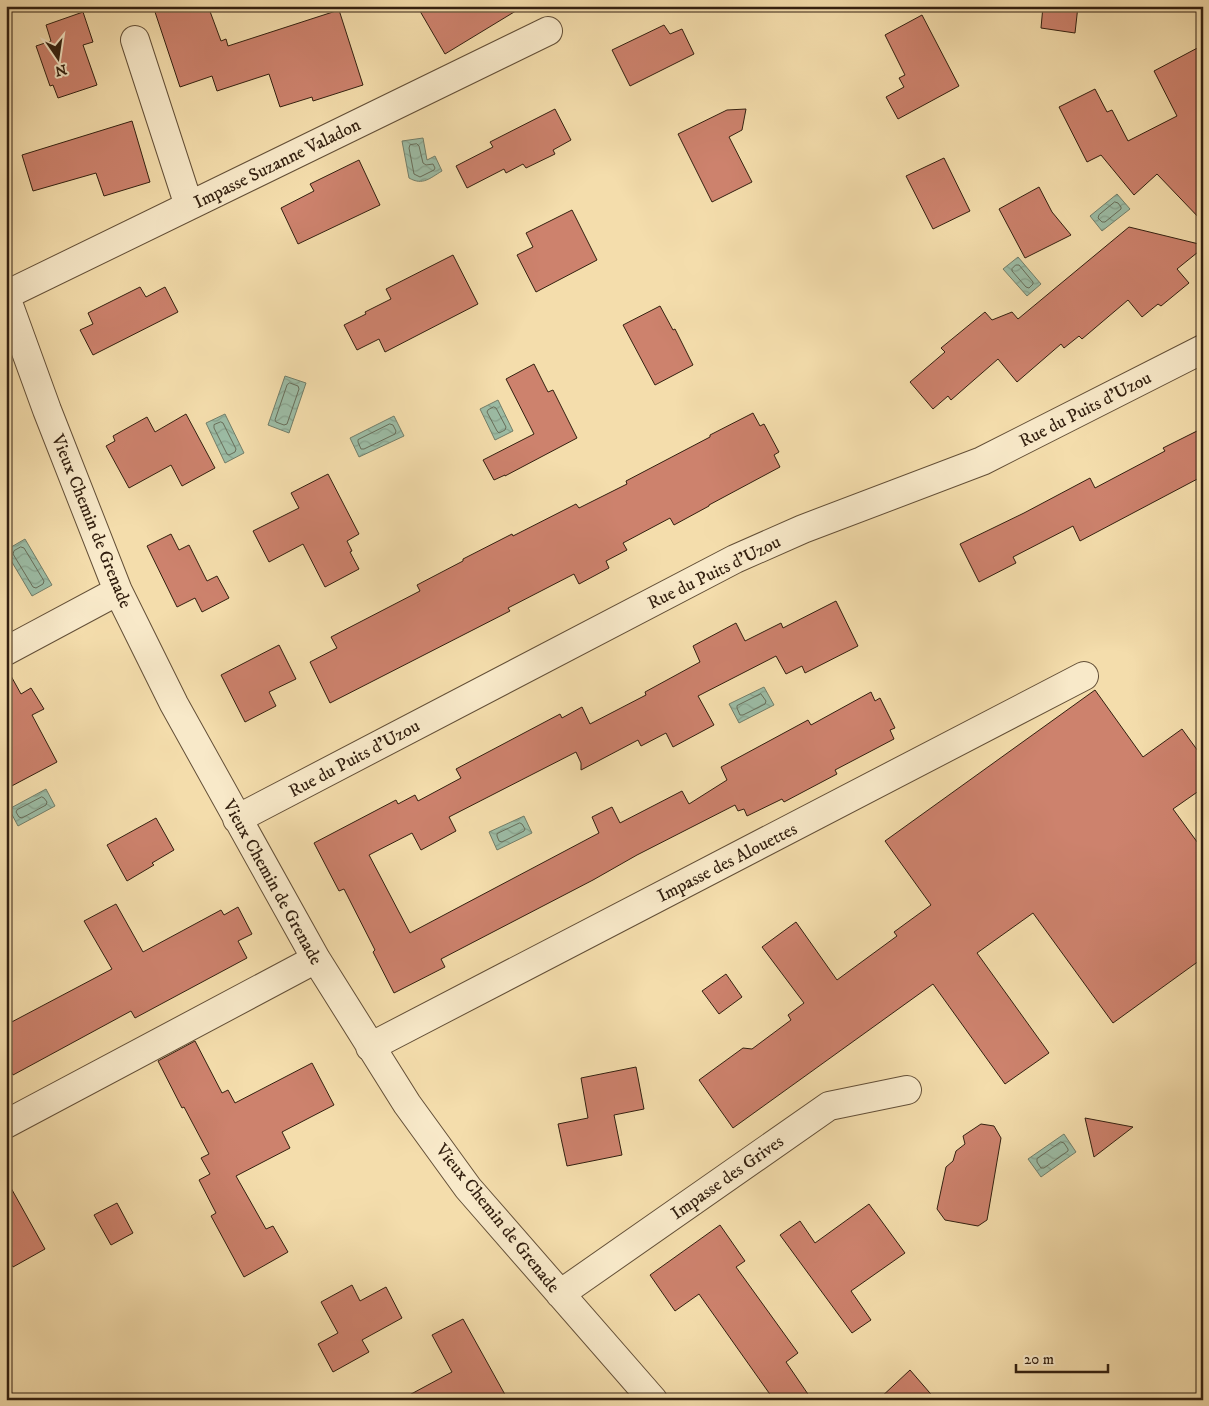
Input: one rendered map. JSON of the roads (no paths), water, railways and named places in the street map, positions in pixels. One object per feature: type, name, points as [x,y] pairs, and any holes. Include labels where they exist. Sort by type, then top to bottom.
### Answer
[{"type":"street","name":"Impasse Suzanne Valadon","points":[[6,296],[548,31]]},
{"type":"street","points":[[135,40],[189,206]]},
{"type":"street","name":"Vieux Chemin de Grenade","points":[[6,296],[47,410],[118,591],[174,704],[316,959],[407,1104],[468,1188],[653,1400]]},
{"type":"street","name":"Rue du Puits d'Uzou","points":[[237,819],[736,559],[803,529],[982,462],[1203,349]]},
{"type":"street","points":[[6,651],[118,591]]},
{"type":"street","name":"Impasse des Alouettes","points":[[370,1047],[1084,676]]},
{"type":"street","points":[[6,1124],[316,959]]},
{"type":"street","name":"Impasse des Grives","points":[[560,1294],[829,1106],[907,1090]]},
{"type":"water","points":[[423,138],[427,160],[435,156],[442,171],[426,180],[418,181],[409,178],[402,141]]},
{"type":"water","points":[[1117,194],[1130,209],[1102,231],[1090,216]]},
{"type":"water","points":[[1018,257],[1041,284],[1027,296],[1003,269]]},
{"type":"water","points":[[285,376],[306,383],[289,433],[268,425]]},
{"type":"water","points":[[498,400],[513,431],[495,440],[480,409]]},
{"type":"water","points":[[225,414],[244,453],[225,463],[206,423]]},
{"type":"water","points":[[394,416],[404,436],[359,457],[350,438]]},
{"type":"water","points":[[25,539],[52,585],[32,596],[6,552],[6,550]]},
{"type":"water","points":[[764,687],[774,705],[739,723],[729,704]]},
{"type":"water","points":[[46,789],[55,806],[18,826],[9,809]]},
{"type":"water","points":[[524,816],[532,833],[497,850],[489,832]]},
{"type":"water","points":[[1064,1134],[1076,1152],[1041,1177],[1028,1159]]}]
